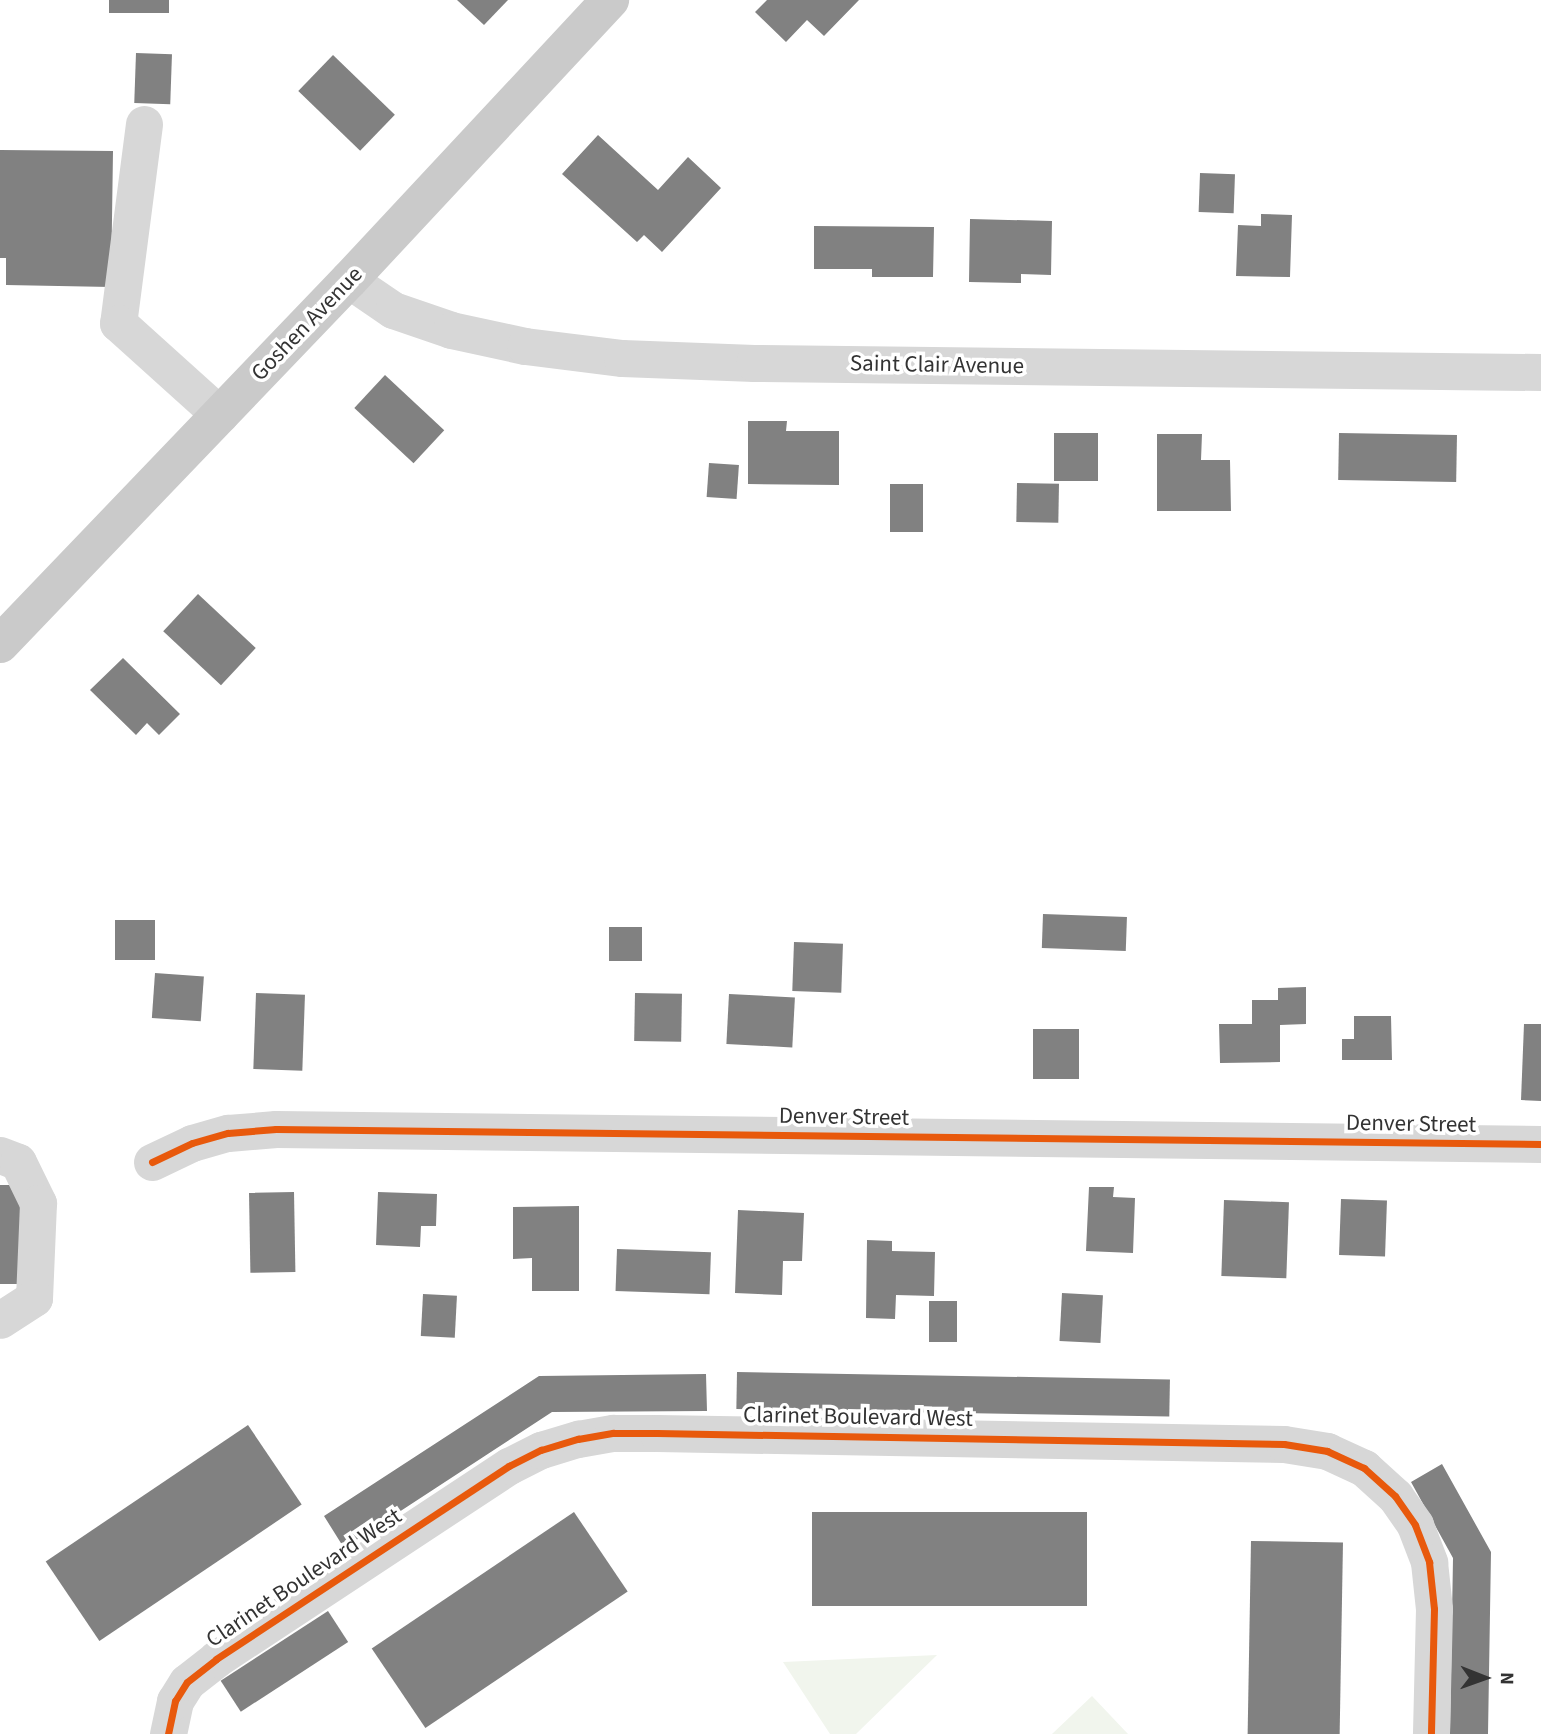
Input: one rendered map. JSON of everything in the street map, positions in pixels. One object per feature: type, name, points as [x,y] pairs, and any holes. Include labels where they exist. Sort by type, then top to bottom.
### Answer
[{"type":"main road","name":"Goshen Avenue","points":[[0,644],[349,280],[610,0]]},
{"type":"street","points":[[144,124],[118,323],[220,415]]},
{"type":"street","name":"Saint Clair Avenue","points":[[349,280],[393,310],[451,330],[525,346],[622,358],[754,363],[1541,372]]},
{"type":"street","name":"Denver Street","points":[[152,1162],[192,1143],[216,1136],[276,1129],[1541,1144]]},
{"type":"street","points":[[0,1155],[18,1162],[38,1203],[34,1298],[0,1320]]},
{"type":"street","name":"Clarinet Boulevard West","points":[[169,1734],[175,1701],[187,1682],[216,1659],[509,1466],[541,1450],[578,1439],[613,1433],[657,1433],[1284,1444],[1327,1451],[1364,1468],[1395,1496],[1415,1525],[1429,1562],[1434,1609],[1431,1734]]},
{"type":"shaded area","points":[[937,1655],[856,1734],[830,1734],[783,1662]]},
{"type":"shaded area","points":[[1092,1696],[1128,1734],[1052,1734]]},
{"type":"building","points":[[109,0],[169,0],[169,13],[109,13]]},
{"type":"building","points":[[457,0],[508,0],[484,25]]},
{"type":"building","points":[[767,0],[859,0],[824,36],[807,20],[786,42],[755,12]]},
{"type":"building","points":[[136,53],[172,54],[170,104],[134,103]]},
{"type":"building","points":[[333,55],[395,115],[360,151],[298,91]]},
{"type":"building","points":[[598,135],[658,190],[688,157],[721,188],[662,252],[644,235],[637,242],[562,174]]},
{"type":"building","points":[[0,150],[113,151],[111,287],[6,285],[6,258],[0,258]]},
{"type":"building","points":[[1200,173],[1235,174],[1234,213],[1199,212]]},
{"type":"building","points":[[1261,214],[1292,215],[1290,277],[1236,276],[1238,225],[1261,226]]},
{"type":"building","points":[[970,219],[1052,221],[1051,275],[1021,274],[1021,283],[969,282]]},
{"type":"building","points":[[814,226],[934,227],[933,277],[872,277],[872,269],[814,269]]},
{"type":"building","points":[[385,375],[444,430],[414,463],[354,408]]},
{"type":"building","points":[[748,421],[787,421],[786,431],[839,431],[839,485],[748,484]]},
{"type":"building","points":[[1054,433],[1098,433],[1098,481],[1054,481]]},
{"type":"building","points":[[1339,433],[1457,435],[1456,482],[1338,480]]},
{"type":"building","points":[[1157,434],[1202,434],[1201,460],[1230,460],[1231,511],[1157,511]]},
{"type":"building","points":[[709,463],[739,465],[737,499],[707,497]]},
{"type":"building","points":[[1017,483],[1059,484],[1058,523],[1016,522]]},
{"type":"building","points":[[890,484],[923,484],[923,532],[890,532]]},
{"type":"building","points":[[198,594],[256,648],[221,685],[163,631]]},
{"type":"building","points":[[123,658],[180,714],[159,735],[147,723],[136,735],[90,690]]},
{"type":"building","points":[[1043,914],[1127,917],[1126,951],[1042,948]]},
{"type":"building","points":[[115,920],[155,920],[155,960],[115,960]]},
{"type":"building","points":[[609,927],[642,927],[642,961],[609,961]]},
{"type":"building","points":[[794,942],[843,944],[841,993],[792,991]]},
{"type":"building","points":[[155,973],[204,976],[201,1021],[152,1018]]},
{"type":"building","points":[[1306,987],[1306,1024],[1280,1025],[1280,1062],[1220,1063],[1219,1024],[1252,1024],[1252,1000],[1278,1000],[1278,988]]},
{"type":"building","points":[[256,993],[305,995],[302,1071],[253,1069]]},
{"type":"building","points":[[635,993],[682,994],[681,1042],[634,1041]]},
{"type":"building","points":[[729,994],[795,997],[792,1047],[726,1044]]},
{"type":"building","points":[[1354,1016],[1391,1016],[1392,1060],[1342,1060],[1342,1039],[1354,1039]]},
{"type":"building","points":[[1524,1024],[1541,1024],[1541,1101],[1521,1100]]},
{"type":"building","points":[[1033,1029],[1079,1029],[1079,1079],[1033,1079]]},
{"type":"building","points":[[0,1185],[25,1185],[25,1284],[0,1284]]},
{"type":"building","points":[[1089,1187],[1114,1187],[1113,1197],[1135,1198],[1133,1253],[1086,1251]]},
{"type":"building","points":[[294,1192],[295,1272],[250,1273],[249,1193]]},
{"type":"building","points":[[378,1192],[437,1194],[436,1226],[421,1226],[420,1247],[376,1245]]},
{"type":"building","points":[[1341,1199],[1387,1201],[1385,1257],[1339,1255]]},
{"type":"building","points":[[1224,1200],[1289,1202],[1286,1278],[1221,1276]]},
{"type":"building","points":[[579,1206],[579,1291],[532,1291],[532,1258],[513,1259],[513,1207]]},
{"type":"building","points":[[738,1210],[804,1213],[802,1261],[783,1261],[782,1295],[735,1293]]},
{"type":"building","points":[[867,1240],[892,1241],[892,1251],[935,1252],[934,1296],[896,1295],[895,1319],[866,1318]]},
{"type":"building","points":[[617,1249],[711,1252],[709,1294],[616,1291]]},
{"type":"building","points":[[1062,1293],[1103,1295],[1100,1343],[1059,1341]]},
{"type":"building","points":[[423,1294],[457,1296],[455,1338],[421,1336]]},
{"type":"building","points":[[929,1301],[957,1301],[957,1342],[929,1342]]},
{"type":"building","points":[[737,1372],[1170,1380],[1169,1417],[736,1409]]},
{"type":"building","points":[[706,1374],[707,1411],[552,1412],[344,1548],[324,1516],[539,1376]]},
{"type":"building","points":[[248,1425],[302,1505],[99,1641],[46,1561]]},
{"type":"building","points":[[1442,1464],[1491,1552],[1488,1734],[1450,1734],[1453,1558],[1411,1482]]},
{"type":"building","points":[[574,1512],[628,1592],[425,1728],[372,1648]]},
{"type":"building","points":[[812,1512],[1087,1512],[1087,1606],[812,1606]]},
{"type":"building","points":[[1251,1541],[1343,1543],[1340,1734],[1248,1734]]},
{"type":"building","points":[[328,1611],[348,1642],[241,1712],[221,1681]]},
{"type":"cycle path","points":[[152,1162],[192,1143],[228,1133],[276,1129],[1541,1144]]},
{"type":"cycle path","points":[[168,1734],[175,1701],[187,1682],[216,1659],[509,1466],[541,1450],[578,1439],[613,1433],[1284,1444],[1327,1451],[1364,1468],[1395,1496],[1415,1525],[1429,1562],[1434,1609],[1431,1734]]}]
